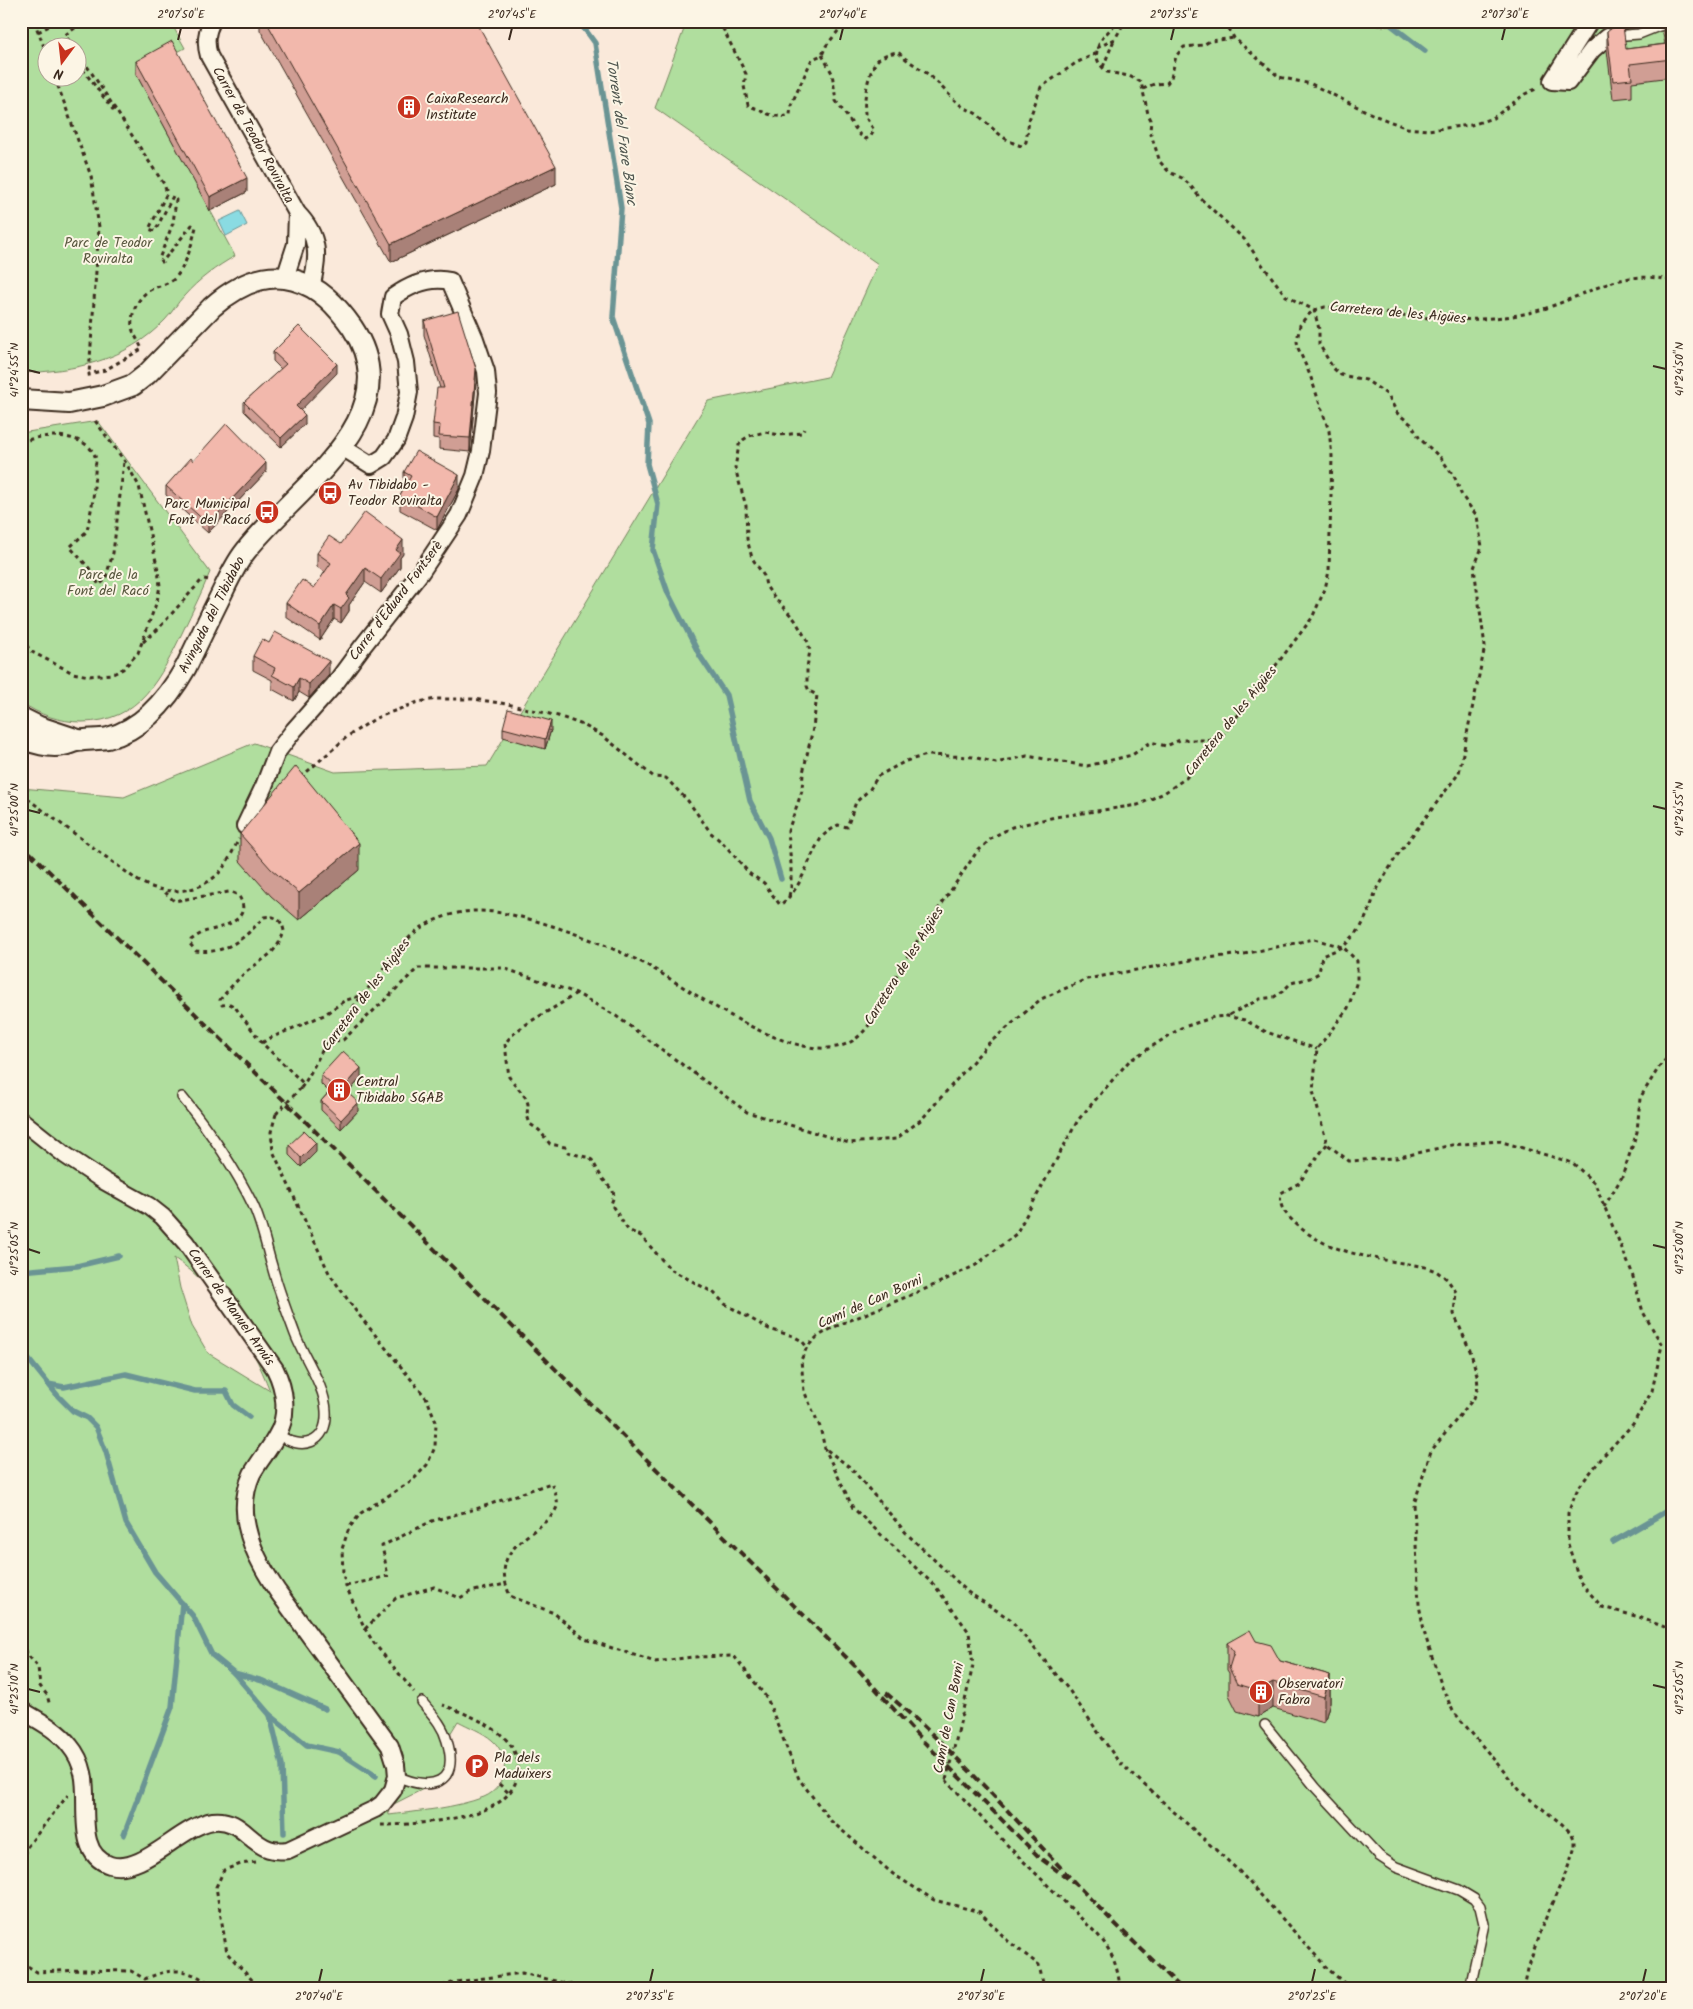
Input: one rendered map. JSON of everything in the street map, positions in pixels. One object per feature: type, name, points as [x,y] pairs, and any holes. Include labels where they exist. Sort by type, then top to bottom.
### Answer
[{"type":"street","name":"Carrer de Teodor Roviralta","points":[[212,21],[206,35],[209,56],[297,214],[310,229],[316,248],[317,266],[311,287]]},
{"type":"street","points":[[1590,21],[1552,81],[1568,82],[1592,50],[1607,37]]},
{"type":"street","name":"Carrer de Teodor Roviralta","points":[[285,278],[296,244],[297,214]]},
{"type":"street","name":"Avinguda del Tibidabo","points":[[21,401],[69,403],[103,396],[133,385],[147,374],[212,306],[247,282],[259,279],[285,278],[311,287],[329,299],[357,335],[365,355],[369,389],[363,412],[351,436],[238,561],[186,667],[165,698],[142,720],[127,730],[94,741],[78,740]]},
{"type":"street","name":"Carrer d'Eduard Fontserè","points":[[246,826],[277,752],[334,685],[421,572],[459,515],[475,476],[481,451],[488,393],[486,371],[450,281],[437,278],[420,283],[404,290],[393,298],[390,314],[399,334],[406,362],[409,392],[404,418],[396,440],[384,457],[371,465],[342,447]]},
{"type":"street","points":[[21,718],[39,727],[78,740]]},
{"type":"street","points":[[21,738],[42,744],[61,746],[78,740]]},
{"type":"street","name":"Carrer de Manuel Arnús","points":[[21,1120],[65,1155],[104,1181],[149,1206],[175,1229],[275,1369],[281,1384],[284,1411],[278,1434],[252,1474],[248,1488],[246,1516],[250,1544],[259,1564],[278,1592],[390,1746],[396,1765],[396,1776]]},
{"type":"street","points":[[21,1710],[61,1736],[71,1746],[78,1759],[84,1779],[89,1845],[98,1858],[112,1866],[130,1865],[199,1826],[213,1821],[233,1824],[246,1832],[258,1844],[269,1850],[280,1851],[295,1848],[375,1809],[382,1804],[392,1790],[396,1776]]},
{"type":"lane","points":[[1607,37],[1638,34],[1659,26],[1672,24]]},
{"type":"lane","points":[[182,1097],[207,1128],[253,1205],[296,1336],[325,1403],[326,1420],[320,1434],[311,1442],[295,1444],[278,1434]]},
{"type":"lane","points":[[396,1776],[417,1784],[431,1784],[441,1780],[446,1775],[451,1757],[447,1739],[440,1724],[422,1702]]},
{"type":"lane","points":[[1265,1725],[1323,1796],[1379,1856],[1396,1867],[1467,1893],[1480,1907],[1484,1924],[1470,1988]]},
{"type":"path","points":[[34,21],[40,38]]},
{"type":"path","points":[[38,32],[59,21]]},
{"type":"path","points":[[67,38],[65,35],[85,21]]},
{"type":"path","points":[[177,21],[181,28]]},
{"type":"path","points":[[669,21],[672,27],[679,21]]},
{"type":"path","points":[[719,21],[746,74],[744,86],[748,105],[766,114],[782,118],[790,116],[791,105],[812,59],[822,55],[826,46],[846,21]]},
{"type":"path","points":[[1103,67],[1124,21]]},
{"type":"path","points":[[1124,21],[1112,26],[1097,51],[1098,62],[1107,72],[1129,76],[1141,82],[1151,120],[1150,131],[1160,162],[1168,172],[1182,178],[1190,185],[1200,198],[1245,240],[1286,296],[1314,310],[1319,329],[1319,344],[1333,368],[1341,375],[1366,380],[1388,396],[1397,413],[1411,424],[1420,439],[1441,458],[1455,478],[1462,496],[1477,516],[1482,547],[1474,568],[1485,646],[1459,773],[1396,857],[1375,893],[1360,930],[1343,947],[1322,956],[1319,973],[1310,978],[1290,983],[1284,991],[1274,998],[1260,999],[1227,1016]]},
{"type":"path","points":[[1225,21],[1234,38],[1279,77],[1311,84],[1376,116],[1407,128],[1428,130],[1471,124],[1493,118],[1524,94],[1552,81]]},
{"type":"path","points":[[1143,89],[1154,84],[1167,84],[1171,78],[1176,56],[1184,47],[1234,38]]},
{"type":"path","points":[[822,55],[832,74],[836,101],[860,135],[866,139],[871,136],[874,130],[865,114],[866,89],[872,71],[878,59],[890,53],[898,52],[911,64],[930,75],[944,91],[953,96],[956,102],[977,114],[1004,139],[1022,146],[1026,142],[1029,120],[1041,87],[1115,39]]},
{"type":"path","points":[[88,67],[118,115]]},
{"type":"path","points":[[88,76],[118,115],[164,184],[167,193],[149,229],[155,232],[173,196],[176,200],[173,223],[159,259],[162,262],[192,225],[196,228],[188,254],[178,275],[172,280],[150,290],[136,305],[132,328],[142,349],[105,370],[89,374]]},
{"type":"path","points":[[59,88],[92,176],[99,227],[89,374],[91,383]]},
{"type":"path","name":"Carretera de les Aigües","points":[[422,1702],[374,1643],[365,1629],[346,1586],[342,1549],[349,1528],[361,1513],[413,1480],[427,1465],[435,1447],[436,1422],[427,1400],[355,1310],[329,1274],[273,1151],[271,1132],[276,1114],[302,1086],[327,1042],[410,936],[424,926],[450,915],[477,911],[492,912],[540,923],[593,941],[643,964],[740,1022],[773,1036],[820,1049],[837,1048],[855,1040],[863,1032],[914,947],[976,853],[993,837],[1002,831],[1022,824],[1138,805],[1151,800],[1186,778],[1219,740],[1312,618],[1326,589],[1330,551],[1332,456],[1329,431],[1297,341],[1300,325],[1314,310],[1325,307],[1348,308],[1451,320],[1493,318],[1528,313],[1551,306],[1616,280],[1640,277],[1672,282]]},
{"type":"path","points":[[21,638],[32,652],[73,673],[89,676],[113,674],[123,669],[138,653],[159,594],[160,578],[140,486],[93,418]]},
{"type":"path","points":[[788,899],[791,887],[792,864],[788,831],[802,791],[803,773],[813,728],[817,695],[809,690],[807,686],[806,667],[810,651],[808,642],[795,620],[766,586],[764,576],[752,558],[747,539],[746,506],[735,468],[739,445],[749,436],[765,432],[792,435],[802,433],[804,429]]},
{"type":"path","points":[[21,443],[42,436],[61,437],[86,444],[94,454],[96,460],[93,500],[86,531],[70,547],[89,568],[99,585],[105,580],[113,553],[124,461]]},
{"type":"path","points":[[142,643],[158,629],[204,579]]},
{"type":"path","points":[[298,779],[348,736],[376,718],[398,709],[428,701],[473,699],[507,704],[566,719],[583,725],[603,736],[654,776],[666,778],[688,801],[711,833],[724,844],[750,874],[764,883],[780,906],[799,885],[820,838],[838,825],[847,827],[856,802],[870,789],[878,776],[906,761],[928,754],[973,757],[996,763],[1026,756],[1087,766],[1132,755],[1151,742],[1166,746],[1180,740],[1219,740]]},
{"type":"path","points":[[21,794],[144,885],[164,891],[185,890],[209,881],[227,862],[246,826]]},
{"type":"path","points":[[164,891],[174,901],[229,892],[241,898],[242,908],[237,919],[218,929],[203,932],[191,940],[191,947],[196,951],[213,952],[226,949],[251,932],[264,917],[276,917],[283,926],[282,936],[274,951],[262,963],[244,974],[224,995],[220,1003],[235,1007],[262,1044],[302,1086]]},
{"type":"path","points":[[327,1042],[343,1040],[418,968],[503,968],[576,993],[616,1016],[747,1112],[849,1144],[896,1139],[922,1119],[988,1044],[1041,999],[1088,979],[1197,959],[1244,954],[1314,939],[1343,947],[1357,960],[1358,981],[1348,1008],[1317,1049],[1313,1091],[1327,1144],[1349,1161],[1396,1158],[1452,1145],[1499,1141],[1573,1163],[1595,1184],[1631,1270],[1643,1312],[1662,1345],[1652,1391],[1633,1424],[1605,1454],[1578,1488],[1568,1514],[1568,1544],[1580,1582],[1602,1607],[1640,1617],[1672,1630]]},
{"type":"path","points":[[576,993],[566,1002],[519,1030],[505,1044],[509,1077],[526,1098],[527,1115],[530,1124],[539,1130],[550,1144],[565,1147],[568,1152],[592,1160],[602,1178],[613,1191],[614,1196],[611,1204],[628,1230],[641,1236],[670,1269],[714,1293],[725,1304],[769,1329],[793,1336],[802,1341],[807,1347]]},
{"type":"path","points":[[262,1044],[277,1035],[324,1015],[344,1001],[363,995]]},
{"type":"path","name":"Camí de Can Borni","points":[[1120,1988],[1116,1965],[1106,1944],[1011,1849],[946,1780],[973,1665],[969,1632],[935,1586],[854,1508],[825,1449],[820,1428],[804,1390],[801,1360],[807,1347],[817,1337],[834,1327],[930,1287],[976,1265],[1016,1234],[1078,1120],[1129,1061],[1181,1028],[1214,1017],[1227,1016],[1245,1020],[1266,1032],[1317,1049]]},
{"type":"path","points":[[1604,1207],[1622,1177],[1636,1132],[1640,1098],[1661,1064],[1672,1054]]},
{"type":"path","points":[[1327,1144],[1299,1183],[1281,1193],[1280,1204],[1285,1213],[1300,1228],[1329,1247],[1425,1267],[1436,1271],[1446,1279],[1456,1292],[1454,1314],[1471,1353],[1477,1375],[1478,1387],[1474,1398],[1431,1451],[1414,1504],[1419,1605],[1425,1635],[1442,1687],[1453,1711],[1522,1793],[1562,1824],[1572,1834],[1575,1841],[1575,1847],[1567,1870],[1538,1939],[1524,1988]]},
{"type":"path","points":[[825,1449],[851,1468],[906,1534],[969,1594],[1010,1619],[1070,1690],[1118,1761],[1239,1871],[1328,1970],[1350,1988]]},
{"type":"path","points":[[346,1586],[388,1576],[382,1546],[432,1521],[479,1508],[552,1483],[557,1498],[556,1509],[546,1522],[513,1546],[503,1568],[505,1584],[510,1596],[554,1613],[585,1639],[655,1662],[692,1657],[734,1656],[766,1698],[799,1779],[831,1821],[893,1874],[934,1900],[980,1912],[1008,1941],[1039,1965],[1044,1988]]},
{"type":"path","points":[[21,1521],[23,1529],[21,1534]]},
{"type":"path","points":[[21,1540],[23,1546],[21,1552]]},
{"type":"path","points":[[365,1629],[396,1598],[434,1587],[460,1598],[470,1592],[505,1584]]},
{"type":"path","points":[[21,1588],[21,1594]]},
{"type":"path","points":[[21,1634],[27,1654],[38,1667],[40,1686],[47,1695],[53,1713]]},
{"type":"path","points":[[378,1825],[398,1825],[473,1813],[492,1806],[509,1793],[516,1782],[518,1766],[512,1747],[505,1738],[467,1715],[439,1704],[422,1702]]},
{"type":"path","points":[[21,1862],[26,1847],[60,1803],[84,1779]]},
{"type":"path","points":[[499,1784],[509,1793]]},
{"type":"path","points":[[264,1988],[254,1982],[227,1953],[216,1887],[224,1870],[241,1864],[260,1862],[269,1850]]},
{"type":"path","points":[[21,1962],[37,1972],[81,1970],[130,1971],[145,1979],[164,1971],[180,1970],[197,1975],[217,1988]]},
{"type":"path","points":[[434,1988],[456,1982],[522,1973],[585,1988]]},
{"type":"green space","name":"Parc de Teodor Roviralta","points":[[37,21],[170,21],[185,48],[136,74],[235,256],[214,269],[196,284],[181,299],[165,320],[134,345],[99,361],[80,366],[61,370],[21,373],[21,104],[25,103],[21,92],[21,28]]},
{"type":"green space","points":[[687,21],[1377,21],[1377,26],[1403,27],[1403,21],[1672,21],[1672,1988],[21,1988],[21,788],[124,797],[254,743],[335,772],[487,766],[708,401],[827,377],[878,264],[655,108]],"holes":[[[174,1258],[205,1284],[232,1317],[253,1353],[270,1391],[208,1353],[192,1326],[180,1288]],[[458,1721],[484,1734],[498,1747],[504,1762],[504,1771],[498,1786],[484,1797],[461,1804],[389,1815],[388,1807],[441,1780],[451,1757],[447,1739]]]},
{"type":"green space","name":"Parc de la Font del Racó","points":[[98,421],[210,572],[175,648],[157,680],[146,694],[134,705],[119,714],[102,720],[74,722],[50,717],[35,711],[21,702],[21,433]]},
{"type":"water","points":[[240,211],[247,225],[226,236],[219,221]]},
{"type":"building","name":"CaixaResearch Institute","points":[[266,21],[476,21],[556,166],[391,244]]},
{"type":"building","points":[[1664,21],[1672,21],[1672,59],[1630,64],[1632,79],[1613,81],[1607,32],[1612,28],[1623,26],[1626,49],[1667,44]]},
{"type":"building","points":[[172,41],[247,178],[210,197],[136,61]]},
{"type":"building","points":[[21,83],[25,94],[21,95]]},
{"type":"building","points":[[458,311],[476,369],[470,438],[439,436],[440,425],[433,424],[437,388],[444,388],[424,321]]},
{"type":"building","points":[[299,326],[337,364],[296,406],[305,415],[281,438],[244,402],[286,364],[273,352]]},
{"type":"building","points":[[227,423],[266,463],[208,524],[166,486],[191,458],[193,461]]},
{"type":"building","points":[[416,451],[459,475],[437,517],[400,496],[411,476],[404,472]]},
{"type":"building","points":[[365,512],[403,540],[396,550],[400,553],[381,579],[365,568],[346,595],[349,598],[341,609],[334,605],[320,626],[286,603],[302,580],[314,588],[331,563],[317,553],[329,536],[341,544]]},
{"type":"building","points":[[275,632],[329,661],[309,684],[299,678],[294,687],[272,675],[275,668],[253,656],[262,639],[269,643]]},
{"type":"building","points":[[508,709],[551,721],[545,739],[503,728]]},
{"type":"building","points":[[296,766],[359,843],[299,893],[271,869],[240,834]]},
{"type":"building","name":"Central Tibidabo SGAB","points":[[343,1051],[361,1068],[343,1089],[358,1102],[341,1120],[321,1101],[334,1087],[321,1075]]},
{"type":"building","points":[[304,1131],[316,1143],[301,1158],[289,1145]]},
{"type":"building","points":[[1250,1630],[1256,1641],[1271,1645],[1280,1661],[1330,1675],[1324,1697],[1273,1682],[1258,1690],[1237,1684],[1229,1668],[1234,1652],[1227,1643]]},
{"type":"waterway","name":"Torrent del Frare Blanc","points":[[577,21],[595,43],[621,208],[613,317],[649,424],[647,464],[658,504],[653,550],[668,593],[700,656],[726,695],[750,801],[769,838],[781,879]]},
{"type":"waterway","points":[[1386,21],[1425,51]]},
{"type":"waterway","points":[[21,1271],[77,1266],[119,1256]]},
{"type":"waterway","points":[[21,1350],[58,1396],[73,1411],[87,1418],[96,1427],[106,1452],[126,1523],[155,1572],[193,1616],[212,1655],[233,1672],[270,1715],[282,1765],[284,1833]]},
{"type":"waterway","points":[[48,1384],[64,1387],[126,1374],[195,1391],[226,1391],[233,1405],[249,1417]]},
{"type":"waterway","points":[[1613,1542],[1672,1508]]},
{"type":"waterway","points":[[124,1835],[172,1707],[182,1603]]},
{"type":"waterway","points":[[234,1673],[263,1681],[325,1709]]},
{"type":"waterway","points":[[270,1715],[307,1745],[339,1752],[376,1776]]},
{"type":"railway","points":[[21,844],[301,1117],[855,1666],[919,1737],[1040,1858],[1076,1884]]},
{"type":"railway","points":[[886,1693],[936,1738],[1089,1897],[1181,1988]]},
{"type":"place","name":"CaixaResearch Institute","points":[[409,107]]},
{"type":"place","name":"Av Tibidabo - Teodor Roviralta","points":[[330,493]]},
{"type":"place","name":"Parc Municipal Font del Racó","points":[[267,512]]},
{"type":"place","name":"Central Tibidabo SGAB","points":[[339,1090]]},
{"type":"place","name":"Observatori Fabra","points":[[1261,1692]]},
{"type":"place","name":"Pla dels Maduixers","points":[[477,1766]]}]
